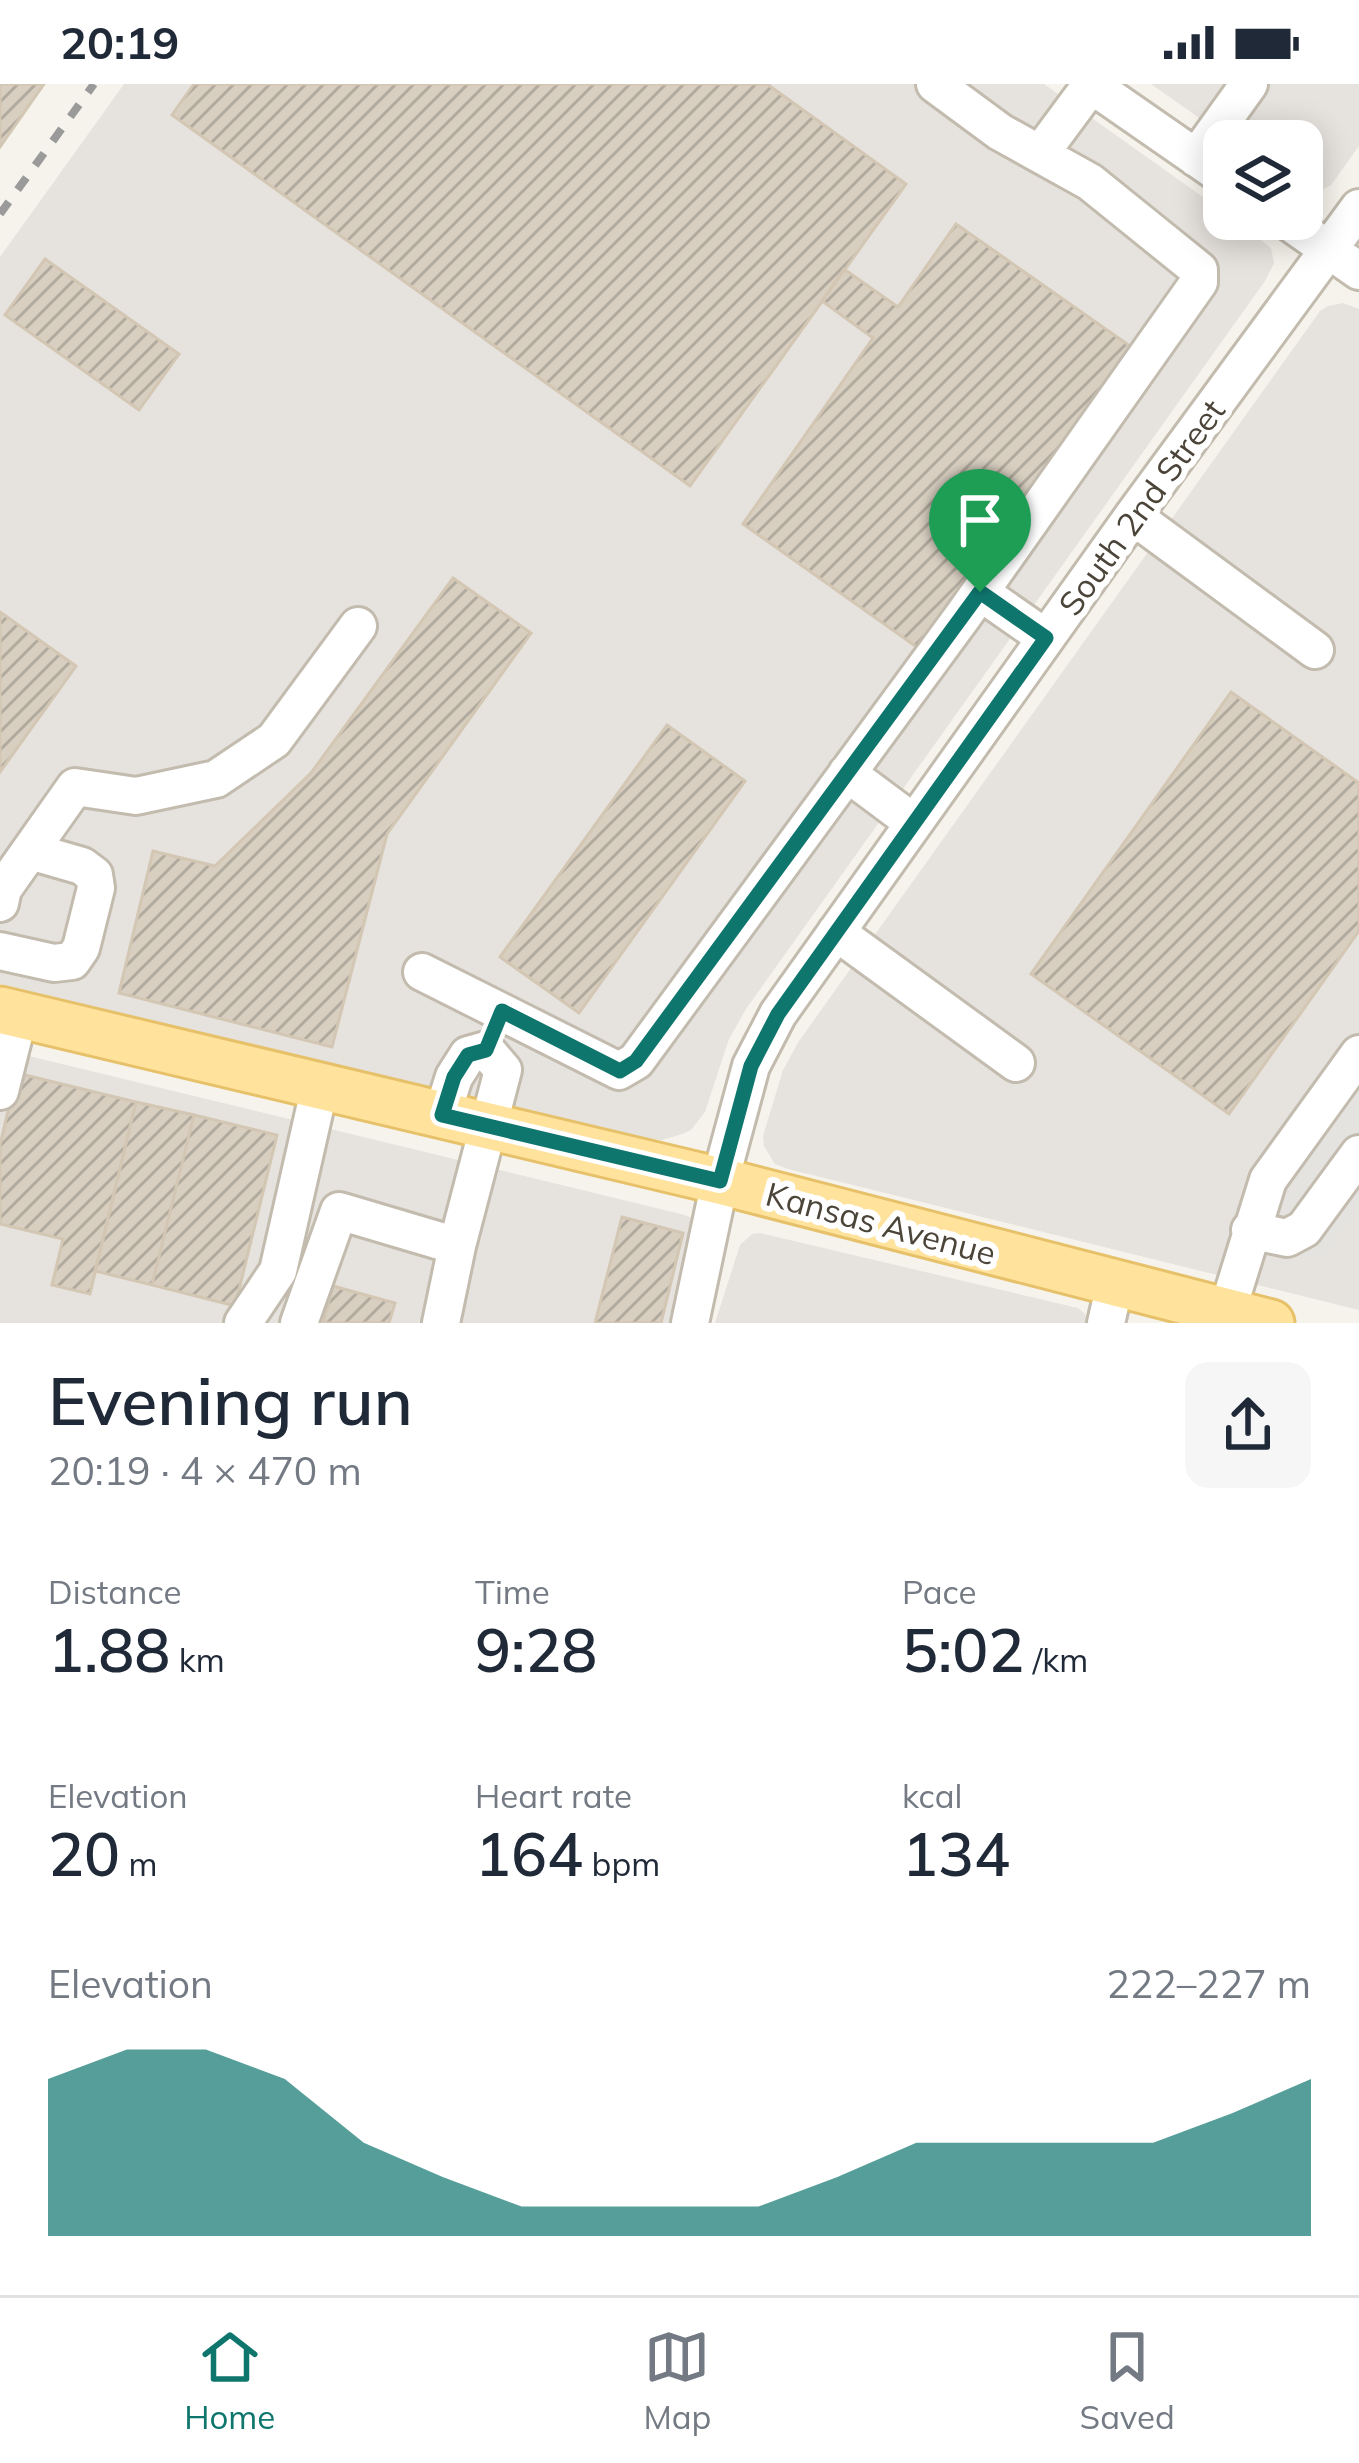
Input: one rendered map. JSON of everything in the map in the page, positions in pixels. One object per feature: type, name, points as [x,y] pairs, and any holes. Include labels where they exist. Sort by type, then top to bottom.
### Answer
[{"type":"main road","name":"Kansas Avenue","points":[[9,1012],[720,1181],[1111,1304],[1227,1312],[1271,1323]]},
{"type":"street","points":[[422,972],[620,1071],[636,1061],[980,592],[1199,282],[1199,270],[1090,182],[1000,132],[935,84]]},
{"type":"street","points":[[1232,120],[1249,84]]},
{"type":"street","points":[[1040,154],[1090,85],[1203,163]]},
{"type":"street","name":"South 2nd Street","points":[[690,1323],[720,1181],[751,1066],[778,1014],[1133,516],[1344,260],[1359,208]]},
{"type":"street","points":[[1315,240],[1344,260]]},
{"type":"street","points":[[1133,516],[1316,650]]},
{"type":"street","points":[[980,592],[1046,638]]},
{"type":"street","points":[[0,903],[3,889],[75,787],[136,796],[217,779],[274,740],[358,626]]},
{"type":"street","points":[[848,773],[914,823]]},
{"type":"street","points":[[0,951],[54,964],[72,961],[81,948],[96,887],[94,875],[82,866],[30,851]]},
{"type":"street","points":[[836,932],[1016,1063]]},
{"type":"street","points":[[486,1050],[502,1011]]},
{"type":"street","points":[[0,1091],[9,1012]]},
{"type":"street","points":[[442,1115],[454,1077],[468,1055],[486,1050]]},
{"type":"street","points":[[442,1323],[503,1070],[486,1050]]},
{"type":"street","points":[[1227,1312],[1268,1180],[1359,1054]]},
{"type":"street","points":[[243,1323],[278,1271],[320,1086]]},
{"type":"street","points":[[1250,1230],[1287,1238],[1304,1229],[1359,1154]]},
{"type":"street","points":[[299,1323],[339,1211],[457,1246]]},
{"type":"shaded area","points":[[124,84],[1044,84],[1203,197],[1203,240],[1261,240],[1271,248],[1274,263],[746,1009],[729,1039],[705,1112],[691,1130],[662,1140],[0,984],[0,257]]},
{"type":"shaded area","points":[[1151,84],[1359,84],[1359,146],[1323,190],[1323,120],[1203,121]]},
{"type":"shaded area","points":[[1343,303],[1359,309],[1359,1310],[775,1164],[763,1136],[783,1070],[799,1041],[1320,311]]},
{"type":"shaded area","points":[[0,1049],[685,1215],[694,1219],[674,1323],[0,1323]]},
{"type":"shaded area","points":[[1359,1088],[1359,1210],[1324,1260],[1263,1245],[1272,1209]]},
{"type":"shaded area","points":[[760,1233],[1078,1308],[1087,1323],[715,1323],[740,1245]]},
{"type":"building","points":[[0,84],[44,84],[0,147]]},
{"type":"building","points":[[194,84],[767,84],[906,184],[690,486],[172,115]]},
{"type":"building","points":[[956,224],[1130,346],[918,648],[743,524],[873,338],[822,301],[844,269],[898,307]]},
{"type":"building","points":[[45,259],[179,354],[139,410],[5,315]]},
{"type":"building","points":[[453,578],[531,633],[387,834],[332,1047],[119,993],[153,851],[215,866],[311,773]]},
{"type":"building","points":[[0,612],[76,666],[0,772]]},
{"type":"building","points":[[1231,692],[1359,783],[1359,931],[1229,1114],[1031,974]]},
{"type":"building","points":[[667,725],[745,781],[579,1013],[500,957]]},
{"type":"building","points":[[17,1073],[136,1102],[90,1294],[52,1285],[63,1239],[0,1224],[0,1145]]},
{"type":"building","points":[[136,1102],[194,1115],[152,1285],[95,1271]]},
{"type":"building","points":[[194,1115],[277,1135],[235,1306],[152,1285]]},
{"type":"building","points":[[622,1217],[683,1233],[661,1323],[595,1323]]},
{"type":"building","points":[[333,1286],[395,1303],[389,1323],[323,1323]]},
{"type":"railway","points":[[0,214],[94,84]]},
{"type":"route","points":[[980,592],[1046,638],[778,1014],[751,1066],[720,1181],[442,1115],[454,1077],[468,1055],[486,1050],[502,1011],[620,1071],[636,1061],[980,592]]}]
